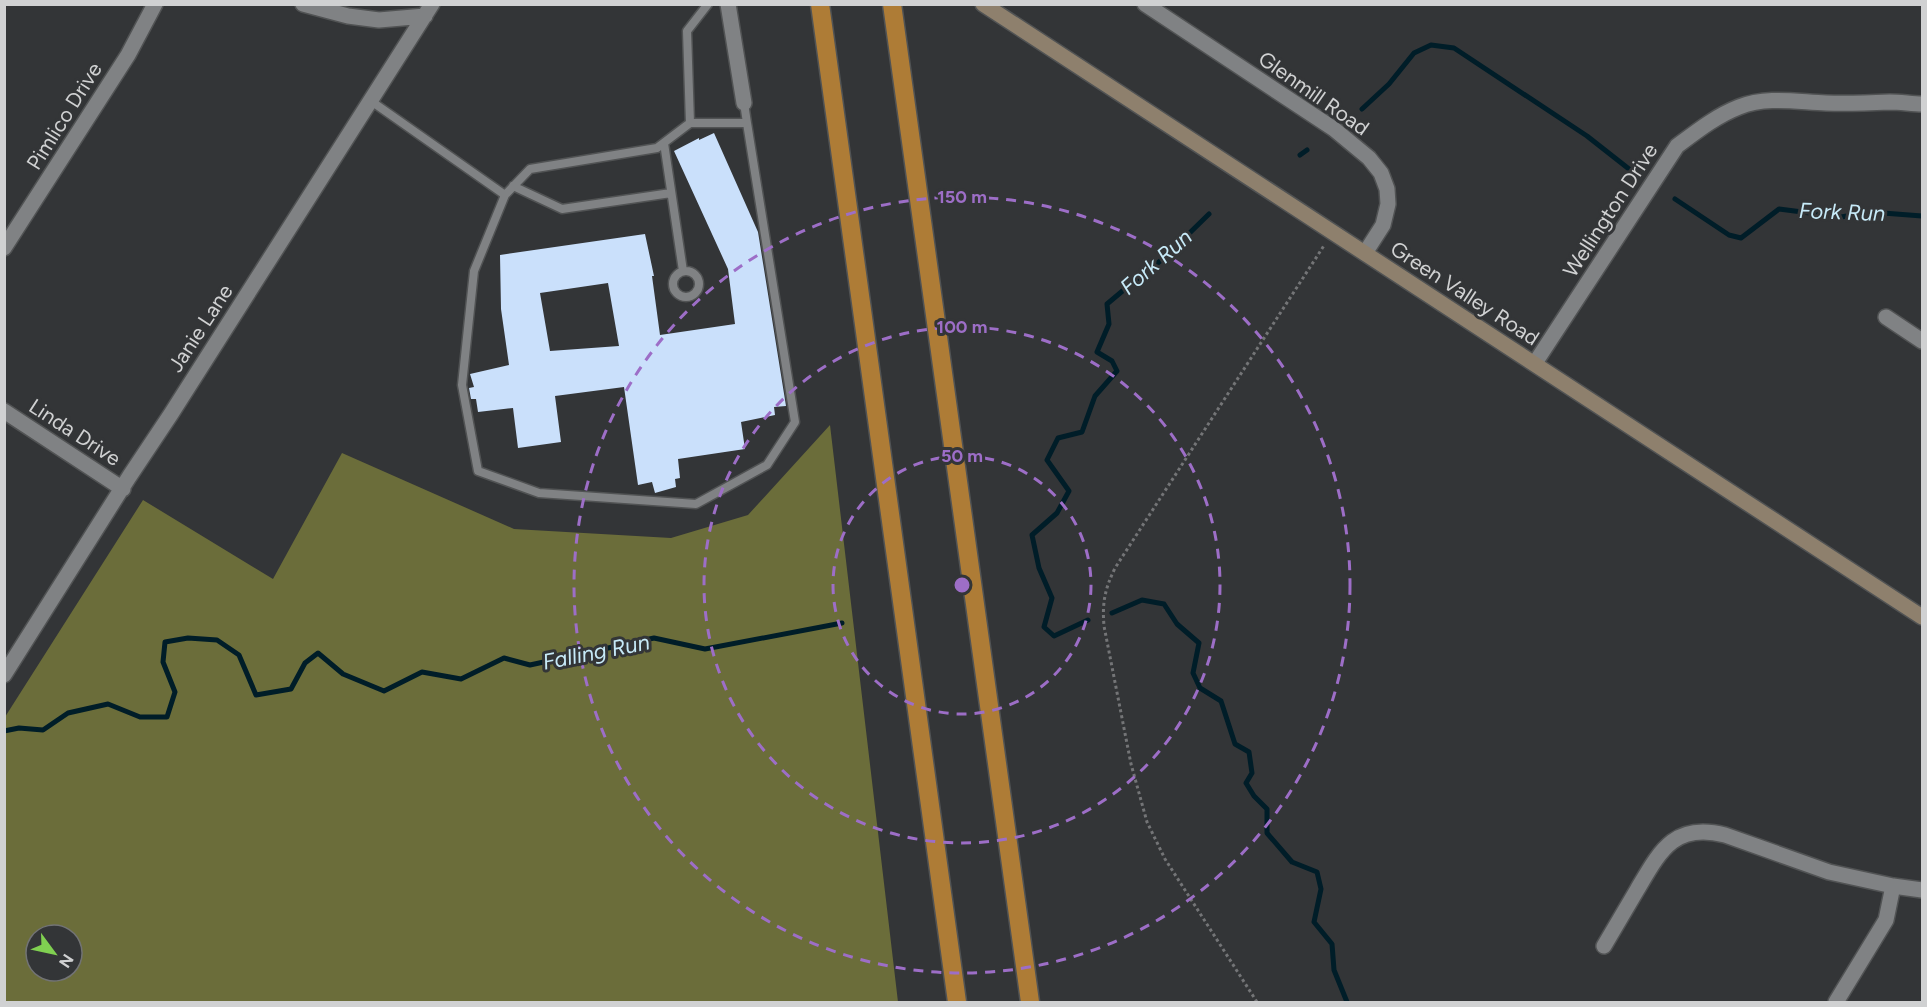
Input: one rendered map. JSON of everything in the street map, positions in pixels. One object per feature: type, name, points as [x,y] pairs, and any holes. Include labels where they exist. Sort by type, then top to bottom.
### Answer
[{"type":"highway","points":[[820,4],[957,1002]]},
{"type":"highway","points":[[892,4],[1030,1002]]},
{"type":"street","name":"Pimlico Drive","points":[[4,248],[128,55],[155,4]]},
{"type":"street","points":[[303,4],[348,16],[378,20],[429,10]]},
{"type":"street","points":[[728,4],[744,103]]},
{"type":"street","name":"Green Valley Road","points":[[983,4],[1923,617]]},
{"type":"street","name":"Glenmill Road","points":[[1145,4],[1334,129],[1369,158],[1381,173],[1387,189],[1388,204],[1383,225],[1365,253]]},
{"type":"street","name":"Janie Lane","points":[[4,675],[429,10]]},
{"type":"street","name":"Wellington Drive","points":[[1535,363],[1677,146],[1708,123],[1724,113],[1760,101],[1923,104]]},
{"type":"street","points":[[1886,317],[1923,341]]},
{"type":"street","name":"Linda Drive","points":[[4,411],[123,489]]},
{"type":"street","points":[[1604,946],[1658,855],[1677,838],[1694,832],[1710,831],[1725,835],[1829,872],[1923,890]]},
{"type":"street","points":[[1836,1002],[1886,920],[1893,886]]},
{"type":"lane","points":[[690,123],[687,31],[708,4]]},
{"type":"lane","points":[[371,101],[505,195]]},
{"type":"lane","points":[[744,103],[795,422],[767,465],[696,504],[540,493],[478,471],[462,385],[474,271],[505,195],[530,169],[657,148],[690,123],[747,123]]},
{"type":"lane","points":[[663,143],[683,271]]},
{"type":"lane","points":[[513,186],[562,209],[671,193]]},
{"type":"path","points":[[1257,1002],[1165,859],[1147,822],[1131,765],[1102,607],[1106,589],[1115,568],[1333,232]]},
{"type":"green space","points":[[830,425],[898,1002],[5,1002],[5,717],[143,500],[273,579],[342,453],[514,529],[671,538],[748,515]]},
{"type":"building","points":[[714,133],[758,232],[786,406],[774,407],[775,415],[741,422],[745,449],[678,459],[680,478],[675,479],[676,487],[655,493],[652,482],[638,485],[624,387],[555,396],[561,442],[518,448],[513,408],[478,412],[476,399],[471,399],[469,388],[474,387],[470,374],[509,365],[501,309],[500,255],[645,234],[654,276],[652,276],[660,335],[735,324],[728,269],[674,151],[699,138],[699,140]],"holes":[[[608,283],[619,346],[550,351],[540,293]]]},
{"type":"waterway","name":"Fork Run","points":[[1362,109],[1389,84],[1414,53],[1431,45],[1454,48],[1587,136],[1629,169]]},
{"type":"waterway","name":"Fork Run","points":[[1300,155],[1307,150]]},
{"type":"waterway","name":"Fork Run","points":[[1675,199],[1729,235],[1741,238],[1779,209],[1841,217],[1870,212],[1922,216]]},
{"type":"waterway","name":"Fork Run","points":[[1088,620],[1054,636],[1044,627],[1052,598],[1039,568],[1032,535],[1057,513],[1069,491],[1047,460],[1058,438],[1082,432],[1095,396],[1117,371],[1112,361],[1097,352],[1109,324],[1107,304],[1164,258],[1209,214]]},
{"type":"waterway","name":"Falling Run","points":[[1112,613],[1142,600],[1164,604],[1177,624],[1199,643],[1193,673],[1200,688],[1221,701],[1235,744],[1249,752],[1252,773],[1246,783],[1254,796],[1267,809],[1267,833],[1292,862],[1317,872],[1321,889],[1314,922],[1332,944],[1334,970],[1347,1002]]},
{"type":"waterway","name":"Falling Run","points":[[4,731],[19,728],[43,730],[68,713],[108,704],[140,717],[167,717],[175,692],[163,662],[165,642],[188,638],[217,640],[239,655],[256,695],[291,689],[305,663],[318,653],[343,674],[384,691],[422,672],[461,679],[504,658],[530,665],[654,638],[705,649],[842,623]]}]
